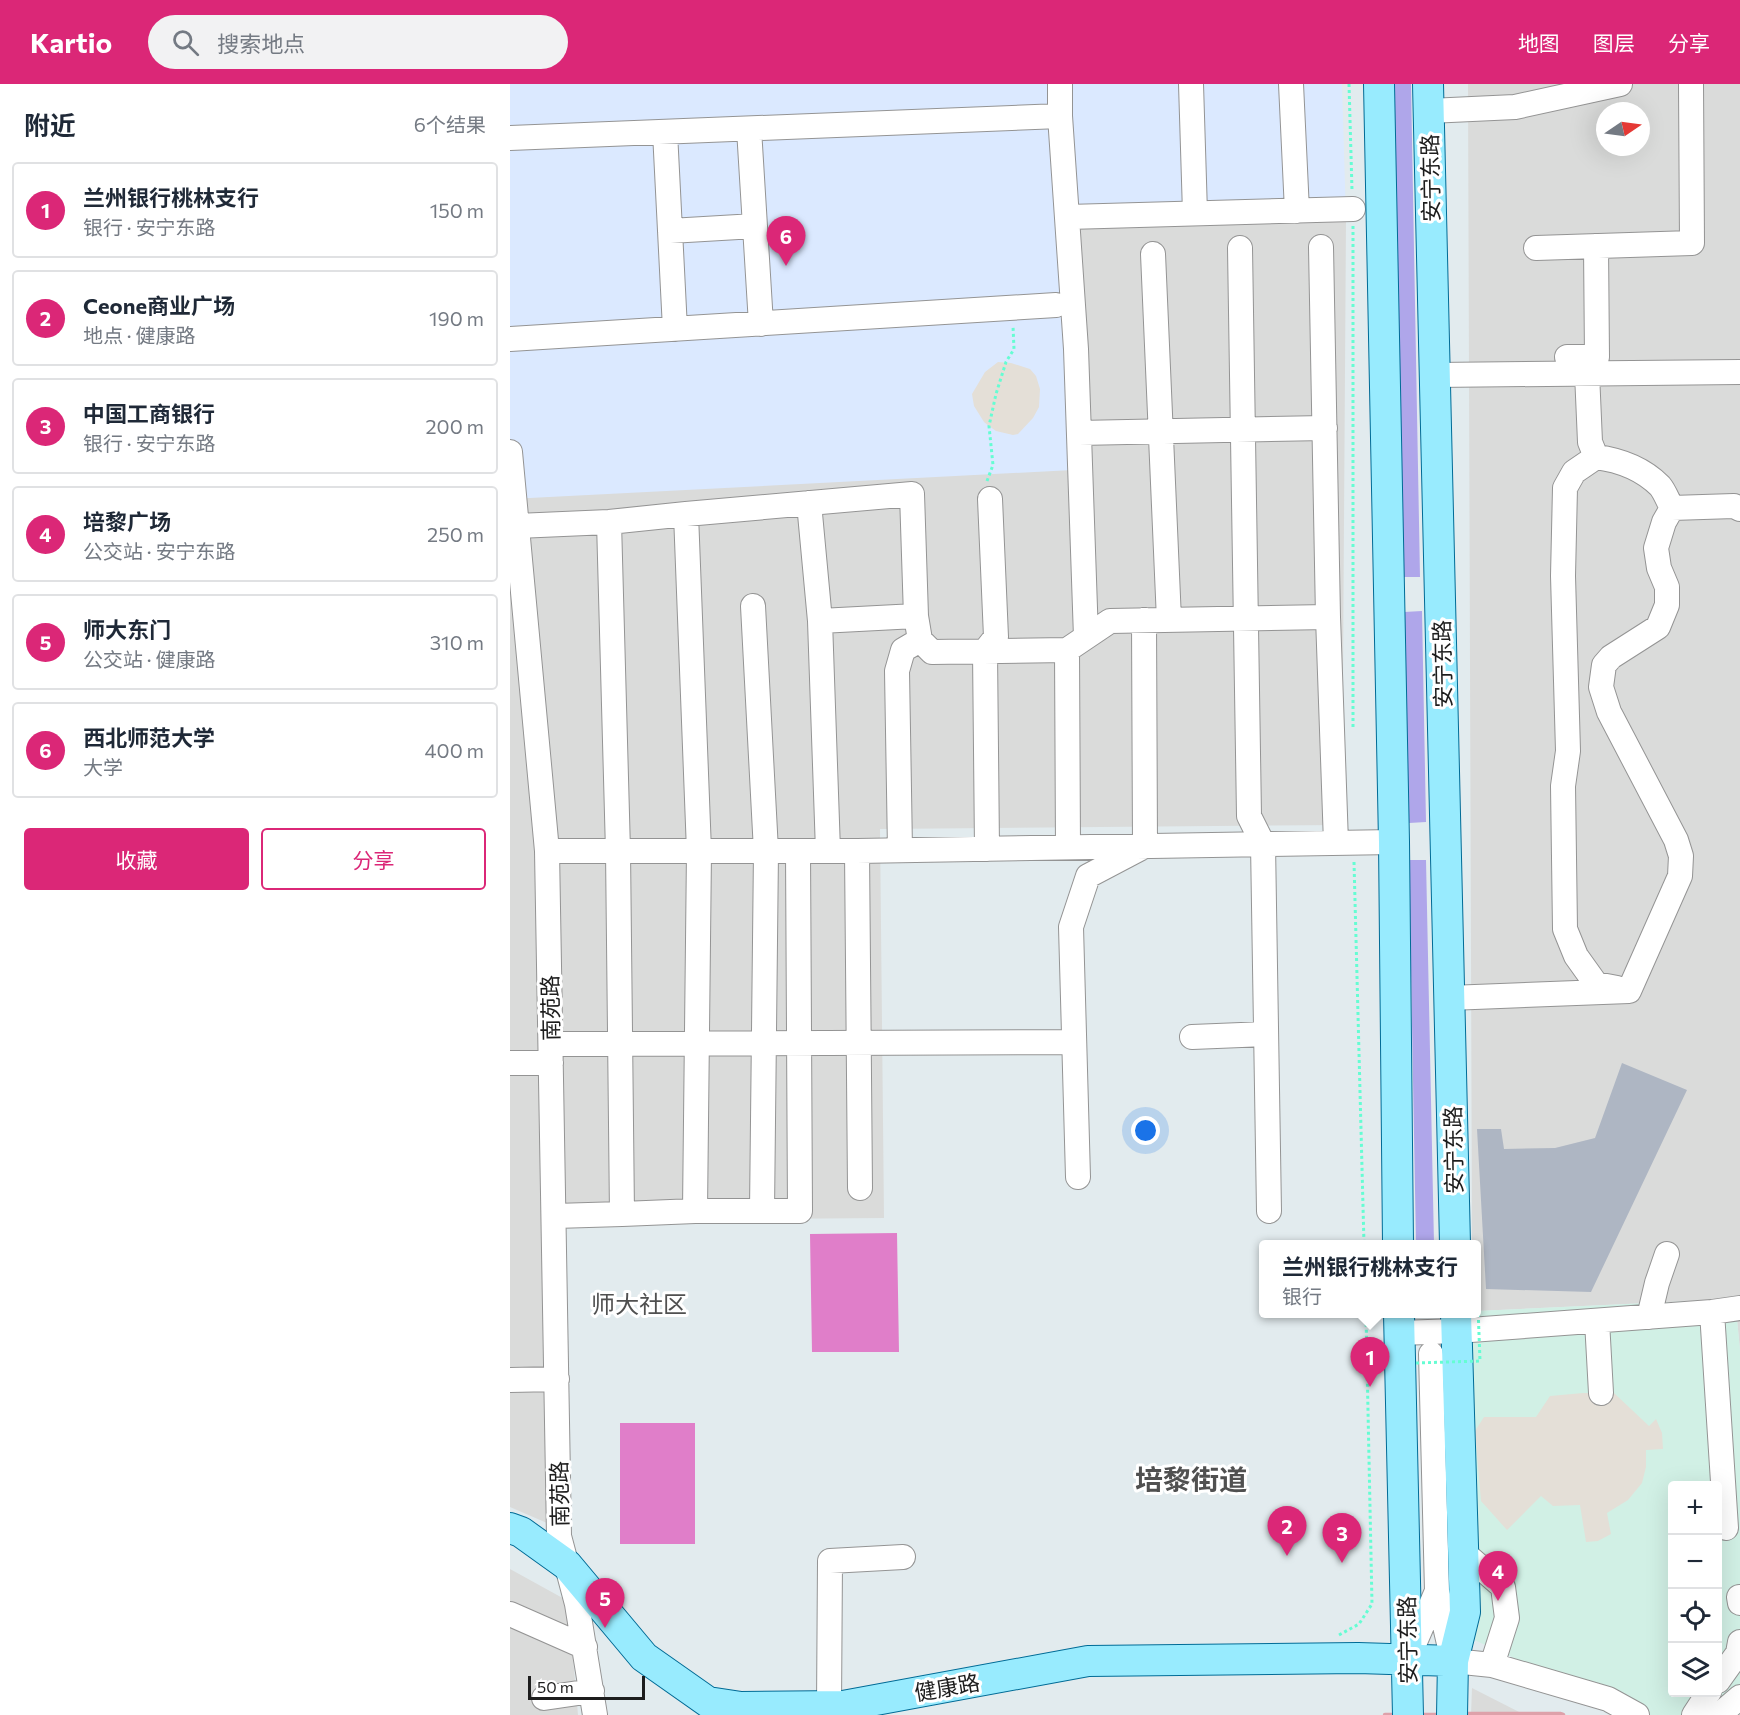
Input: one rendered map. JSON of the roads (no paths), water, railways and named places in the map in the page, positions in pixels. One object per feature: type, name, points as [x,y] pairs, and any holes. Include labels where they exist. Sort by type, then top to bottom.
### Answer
[{"type":"main road","points":[[1379,84],[1394,842],[1398,1240]]},
{"type":"main road","name":"安宁东路","points":[[1428,98],[1455,1240]]},
{"type":"main road","name":"安宁东路","points":[[1452,1707],[1453,1661],[1465,1612],[1463,1552],[1469,1456],[1467,1318]]},
{"type":"main road","name":"安宁东路","points":[[1393,1334],[1408,1707]]},
{"type":"main road","name":"健康路","points":[[510,1528],[521,1532],[567,1565],[644,1657],[708,1702],[741,1707],[843,1706],[1088,1661],[1358,1658],[1453,1661]]},
{"type":"street","points":[[1060,84],[1079,433],[1076,644],[1068,847]]},
{"type":"street","points":[[1191,84],[1195,213]]},
{"type":"street","points":[[1291,84],[1297,211]]},
{"type":"street","points":[[1428,98],[1515,107],[1620,84]]},
{"type":"street","points":[[1536,248],[1692,243],[1691,84]]},
{"type":"street","points":[[510,138],[1060,116]]},
{"type":"street","points":[[749,129],[760,324]]},
{"type":"street","points":[[665,132],[675,329]]},
{"type":"street","points":[[1068,217],[1353,209]]},
{"type":"street","points":[[670,231],[755,226]]},
{"type":"street","points":[[1539,357],[1597,357],[1596,246]]},
{"type":"street","points":[[1321,247],[1328,617],[1345,843]]},
{"type":"street","points":[[1240,248],[1250,816],[1263,844],[1269,1211]]},
{"type":"street","points":[[1153,254],[1169,620]]},
{"type":"street","points":[[510,339],[1056,305]]},
{"type":"street","points":[[1435,375],[1740,372]]},
{"type":"street","points":[[1587,374],[1590,442],[1596,457]]},
{"type":"street","points":[[1079,433],[1325,428]]},
{"type":"street","name":"南苑路","points":[[510,453],[547,851],[559,1536],[577,1604],[596,1715]]},
{"type":"street","points":[[1629,991],[1596,984],[1576,956],[1565,928],[1563,786],[1568,751],[1563,576],[1565,488],[1574,472],[1596,457],[1615,460],[1639,470],[1661,487],[1672,508]]},
{"type":"street","points":[[517,526],[609,522],[912,494],[916,616],[920,640],[932,652],[985,651],[1076,644],[1110,621],[1328,617]]},
{"type":"street","points":[[987,849],[985,651],[996,637],[990,499]]},
{"type":"street","points":[[809,503],[820,621],[828,851]]},
{"type":"street","points":[[1672,508],[1734,506],[1740,509]]},
{"type":"street","points":[[1629,991],[1680,876],[1681,856],[1676,840],[1609,712],[1601,687],[1604,665],[1611,657],[1658,627],[1667,605],[1667,587],[1659,568],[1656,548],[1664,522],[1672,508]]},
{"type":"street","points":[[686,514],[699,851],[695,1211]]},
{"type":"street","points":[[609,522],[618,851],[622,1214]]},
{"type":"street","points":[[753,606],[766,851],[762,1211]]},
{"type":"street","points":[[820,621],[916,616]]},
{"type":"street","points":[[1144,620],[1145,846]]},
{"type":"street","points":[[900,850],[897,671],[903,650],[920,640]]},
{"type":"street","points":[[547,851],[828,851],[1394,842]]},
{"type":"street","points":[[1078,1177],[1071,927],[1088,876],[1145,846]]},
{"type":"street","points":[[857,850],[861,1188]]},
{"type":"street","points":[[555,1216],[695,1211],[800,1211],[798,851]]},
{"type":"street","points":[[1449,998],[1629,991]]},
{"type":"street","points":[[1192,1037],[1266,1034]]},
{"type":"street","points":[[510,1063],[551,1054],[621,1044],[1074,1042]]},
{"type":"street","points":[[1649,1317],[1667,1254]]},
{"type":"street","points":[[1481,1316],[1597,1321],[1740,1308]]},
{"type":"street","points":[[1712,1312],[1729,1404],[1726,1528]]},
{"type":"street","points":[[1393,1334],[1455,1318]]},
{"type":"street","points":[[1464,1318],[1424,1358],[1437,1591],[1453,1661],[1492,1665],[1608,1699],[1636,1715]]},
{"type":"street","points":[[1597,1321],[1601,1393]]},
{"type":"street","points":[[1393,1334],[1424,1358]]},
{"type":"street","points":[[510,1380],[557,1379]]},
{"type":"street","points":[[1463,1552],[1503,1587],[1507,1618],[1492,1665]]},
{"type":"street","points":[[829,1706],[830,1561],[903,1557]]},
{"type":"street","points":[[1407,1660],[1437,1591]]},
{"type":"street","points":[[1739,1597],[1740,1603]]},
{"type":"street","points":[[510,1614],[585,1647]]},
{"type":"street","points":[[1722,1675],[1738,1653],[1740,1642]]},
{"type":"street","points":[[544,1698],[592,1691]]},
{"type":"street","points":[[1694,1715],[1706,1697]]},
{"type":"street","points":[[1719,1715],[1740,1697]]},
{"type":"waterway","points":[[1461,1714],[1563,1715]]},
{"type":"waterway","points":[[1385,1715],[1399,1715]]},
{"type":"waterway","points":[[1419,1715],[1441,1715]]},
{"type":"place","name":"西北师范大学","points":[[786,266]]},
{"type":"place","name":"兰州银行桃林支行","points":[[1370,1387]]},
{"type":"place","name":"Ceone商业广场","points":[[1287,1556]]},
{"type":"place","name":"中国工商银行","points":[[1342,1563]]},
{"type":"place","name":"培黎广场","points":[[1498,1601]]},
{"type":"place","name":"师大东门","points":[[605,1628]]},
{"type":"district","name":"师大社区","points":[[639,1303]]},
{"type":"district","name":"培黎街道","points":[[1191,1479]]}]
